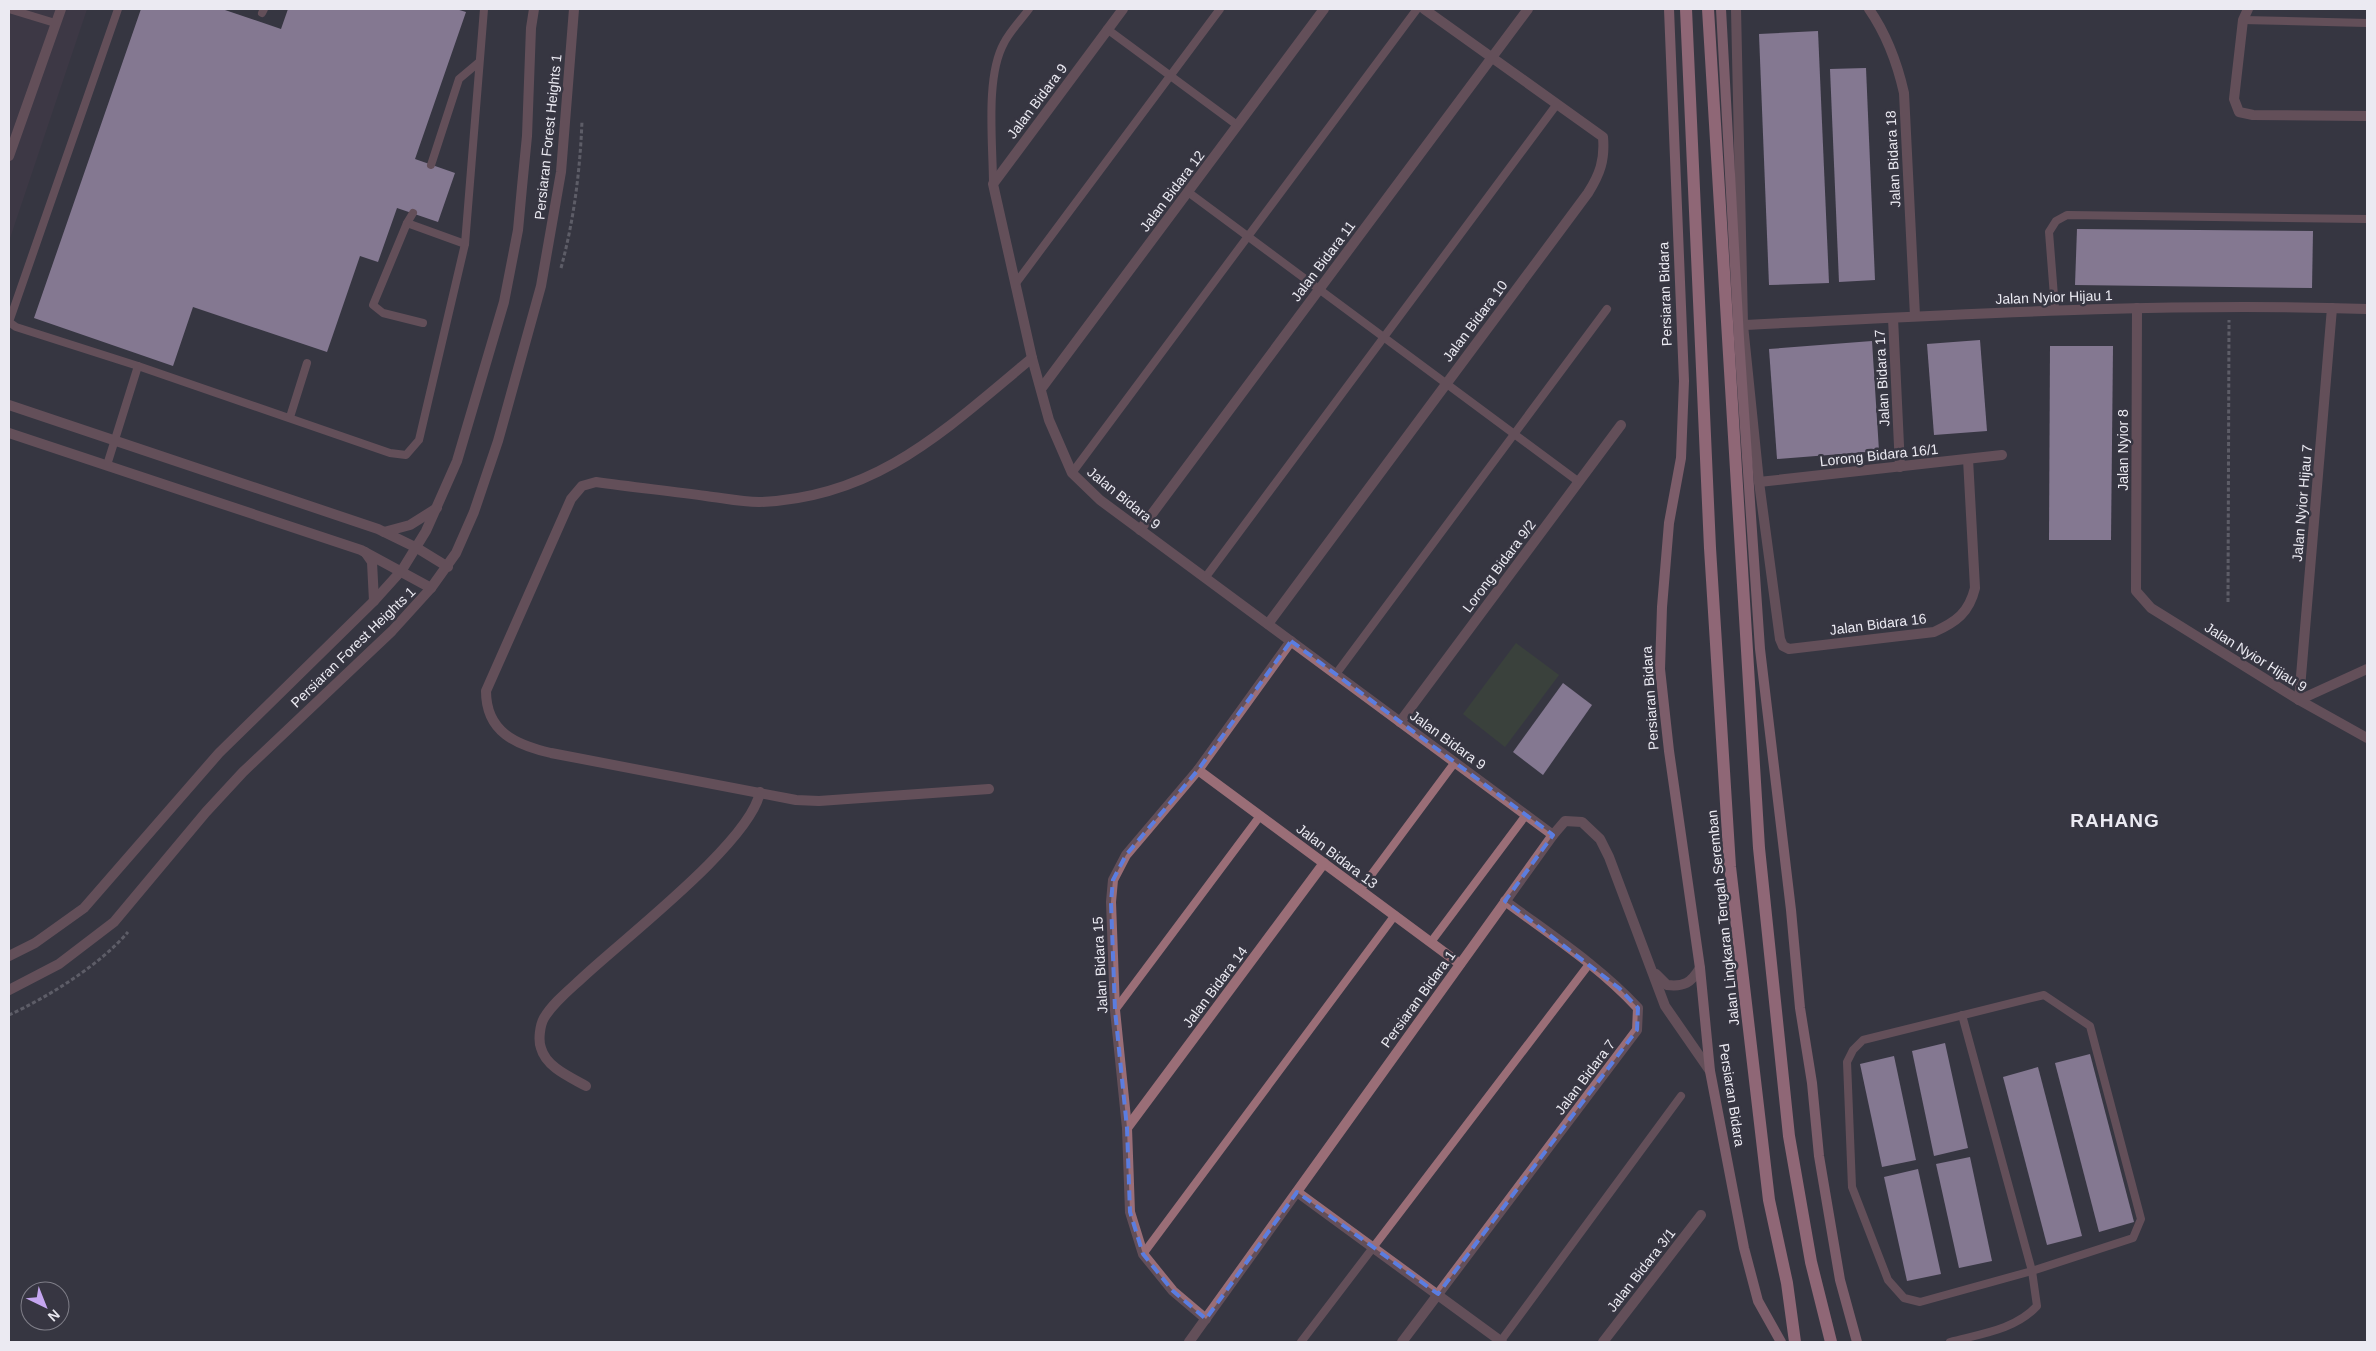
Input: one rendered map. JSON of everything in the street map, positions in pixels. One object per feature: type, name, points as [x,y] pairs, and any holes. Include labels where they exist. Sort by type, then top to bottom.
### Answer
[{"type":"main road","name":"Persiaran Bidara","points":[[1669,9],[1684,381],[1682,458],[1669,523],[1662,607],[1660,669],[1669,751],[1700,968],[1710,1071],[1744,1248],[1758,1301],[1782,1342]]},
{"type":"main road","name":"Jalan Lingkaran Tengah Seremban","points":[[1686,9],[1710,548],[1730,867],[1769,1200],[1787,1284],[1795,1342]]},
{"type":"main road","points":[[1708,9],[1759,848],[1789,1136],[1811,1262],[1831,1342]]},
{"type":"main road","points":[[1721,9],[1739,339],[1760,649],[1791,910],[1800,1008],[1812,1083],[1819,1156],[1840,1280],[1857,1342]]},
{"type":"street","points":[[9,156],[61,9]]},
{"type":"street","name":"Persiaran Forest Heights 1","points":[[9,956],[35,943],[84,908],[218,753],[374,601],[402,570],[417,548],[438,508],[457,461],[504,302],[518,230],[527,136],[531,28],[534,9]]},
{"type":"street","name":"Persiaran Forest Heights 1","points":[[9,990],[60,964],[114,922],[206,812],[243,772],[392,631],[448,567],[474,512],[498,441],[541,286],[561,172],[574,9]]},
{"type":"street","name":"Jalan Bidara 9","points":[[1123,9],[992,184],[1032,358],[1049,420],[1072,473],[1100,500],[1553,835]]},
{"type":"street","name":"Jalan Bidara 12","points":[[1041,389],[1324,9]]},
{"type":"street","name":"Jalan Bidara 10","points":[[1268,624],[1600,174],[1605,154],[1603,137],[1424,9]]},
{"type":"street","name":"Jalan Bidara 11","points":[[1140,530],[1528,9]]},
{"type":"street","points":[[1736,9],[1743,325],[1759,482]]},
{"type":"street","name":"Jalan Bidara 18","points":[[1869,9],[1880,25],[1897,63],[1904,93],[1915,316]]},
{"type":"street","points":[[2248,9],[2243,20],[2234,99],[2239,112],[2253,115],[2367,116]]},
{"type":"street","name":"Jalan Nyior Hijau 1","points":[[1743,325],[2055,309],[2230,307],[2367,310]]},
{"type":"street","name":"Jalan Nyior 8","points":[[2136,591],[2137,308]]},
{"type":"street","name":"Jalan Nyior Hijau 7","points":[[2300,700],[2332,308]]},
{"type":"street","name":"Jalan Bidara 17","points":[[1893,318],[1900,467]]},
{"type":"street","points":[[989,790],[819,802],[796,800],[527,748],[496,725],[489,716],[486,691],[571,499],[582,486],[596,482],[756,502],[790,499],[824,492],[868,477],[932,441],[1032,358]]},
{"type":"street","points":[[9,405],[384,532],[417,548],[448,567]]},
{"type":"street","name":"Lorong Bidara 9/2","points":[[1400,722],[1621,426]]},
{"type":"street","points":[[9,433],[366,552],[402,570],[431,588]]},
{"type":"street","name":"Lorong Bidara 16/1","points":[[1759,482],[2002,455]]},
{"type":"street","name":"Jalan Bidara 16","points":[[1759,482],[1780,639],[1783,646],[1789,648],[1934,632],[1963,614],[1972,603],[1975,588],[1968,459]]},
{"type":"street","points":[[384,532],[410,525],[438,508]]},
{"type":"street","points":[[366,552],[372,562],[374,601]]},
{"type":"street","name":"Jalan Nyior Hijau 9","points":[[2136,591],[2151,608],[2300,700],[2367,738]]},
{"type":"street","name":"Jalan Bidara 15","points":[[1206,1319],[1173,1291],[1143,1254],[1130,1212],[1127,1128],[1115,1010],[1110,902],[1114,880],[1126,855],[1198,770],[1291,641]]},
{"type":"street","points":[[2300,700],[2367,669]]},
{"type":"street","name":"Jalan Bidara 13","points":[[1198,770],[1460,964]]},
{"type":"street","points":[[586,1086],[549,1063],[541,1048],[540,1031],[544,1019],[553,1006],[685,886],[735,836],[758,803],[760,792]]},
{"type":"street","name":"Persiaran Bidara 1","points":[[1189,1342],[1505,901],[1565,821],[1582,822],[1600,840],[1609,857],[1665,1006],[1710,1071]]},
{"type":"street","name":"Jalan Bidara 14","points":[[1127,1128],[1324,863]]},
{"type":"street","name":"Jalan Bidara 7","points":[[1402,1342],[1637,1030],[1638,1008],[1619,988],[1590,963],[1505,901]]},
{"type":"street","name":"Persiaran Bidara 1","points":[[1652,970],[1667,985],[1681,987],[1693,980],[1700,968]]},
{"type":"street","points":[[1297,1192],[1501,1342]]},
{"type":"street","name":"Jalan Bidara 3/1","points":[[1603,1342],[1701,1215]]},
{"type":"lane","points":[[9,9],[56,23]]},
{"type":"lane","points":[[118,9],[9,322],[16,327],[290,417],[390,453],[406,455],[419,440],[465,244],[478,63],[484,9]]},
{"type":"lane","points":[[992,184],[993,79],[996,61],[1004,42],[1029,9]]},
{"type":"lane","points":[[1016,282],[1220,9]]},
{"type":"lane","points":[[1072,473],[1417,9]]},
{"type":"lane","points":[[2243,20],[2367,23]]},
{"type":"lane","points":[[1107,29],[1237,126]]},
{"type":"lane","points":[[431,164],[459,79],[478,63]]},
{"type":"lane","points":[[1205,578],[1557,104]]},
{"type":"lane","points":[[1188,192],[1579,482]]},
{"type":"lane","points":[[413,213],[373,305],[383,313],[423,323]]},
{"type":"lane","points":[[2055,309],[2049,232],[2056,221],[2068,215],[2367,219]]},
{"type":"lane","points":[[407,224],[465,244]]},
{"type":"lane","points":[[1336,674],[1607,309]]},
{"type":"lane","points":[[290,417],[307,363]]},
{"type":"lane","points":[[107,465],[138,366]]},
{"type":"lane","points":[[1360,890],[1455,762]]},
{"type":"lane","points":[[1431,942],[1526,815]]},
{"type":"lane","points":[[1115,1010],[1260,816]]},
{"type":"lane","points":[[1143,1254],[1395,916]]},
{"type":"lane","points":[[1302,1342],[1590,963]]},
{"type":"lane","points":[[2044,995],[2090,1026],[2141,1219],[2133,1238],[2032,1271],[1920,1302],[1904,1298],[1888,1280],[1852,1187],[1847,1062],[1853,1050],[1863,1040],[1962,1015],[2044,995]]},
{"type":"lane","points":[[1950,1342],[2016,1323],[2029,1315],[2037,1306],[2032,1271],[1962,1015]]},
{"type":"lane","points":[[1501,1342],[1681,1096]]},
{"type":"path","points":[[2228,602],[2230,307]]},
{"type":"highlighted area","points":[[1291,641],[1553,835],[1505,901],[1619,988],[1638,1008],[1637,1030],[1438,1294],[1297,1192],[1206,1319],[1173,1291],[1143,1254],[1130,1212],[1127,1128],[1115,1010],[1111,902],[1113,880],[1126,855],[1198,770]]},
{"type":"shaded area","points":[[9,9],[87,9],[9,241]]},
{"type":"green space","points":[[1516,643],[1559,675],[1505,747],[1463,714]]},
{"type":"building","points":[[141,9],[222,9],[281,29],[288,9],[456,9],[466,12],[415,159],[455,173],[438,222],[397,208],[378,262],[360,256],[327,352],[193,307],[173,366],[34,318]]},
{"type":"building","points":[[1818,31],[1829,283],[1769,285],[1759,34]]},
{"type":"building","points":[[1866,68],[1875,280],[1839,282],[1830,69]]},
{"type":"building","points":[[2077,229],[2313,231],[2312,288],[2075,285]]},
{"type":"building","points":[[1980,340],[1987,431],[1934,435],[1927,344]]},
{"type":"building","points":[[1872,341],[1879,451],[1777,459],[1769,349]]},
{"type":"building","points":[[2050,346],[2113,346],[2111,540],[2049,540]]},
{"type":"building","points":[[1563,683],[1592,705],[1543,775],[1513,752]]},
{"type":"building","points":[[1945,1043],[1968,1148],[1934,1156],[1912,1051]]},
{"type":"building","points":[[2090,1054],[2134,1222],[2099,1232],[2055,1063]]},
{"type":"building","points":[[1894,1056],[1916,1160],[1882,1167],[1860,1064]]},
{"type":"building","points":[[2038,1067],[2082,1236],[2047,1245],[2003,1077]]},
{"type":"building","points":[[1970,1157],[1992,1261],[1959,1268],[1936,1164]]},
{"type":"building","points":[[1918,1169],[1941,1274],[1907,1281],[1884,1177]]},
{"type":"district","name":"RAHANG","points":[[2115,820]]}]
